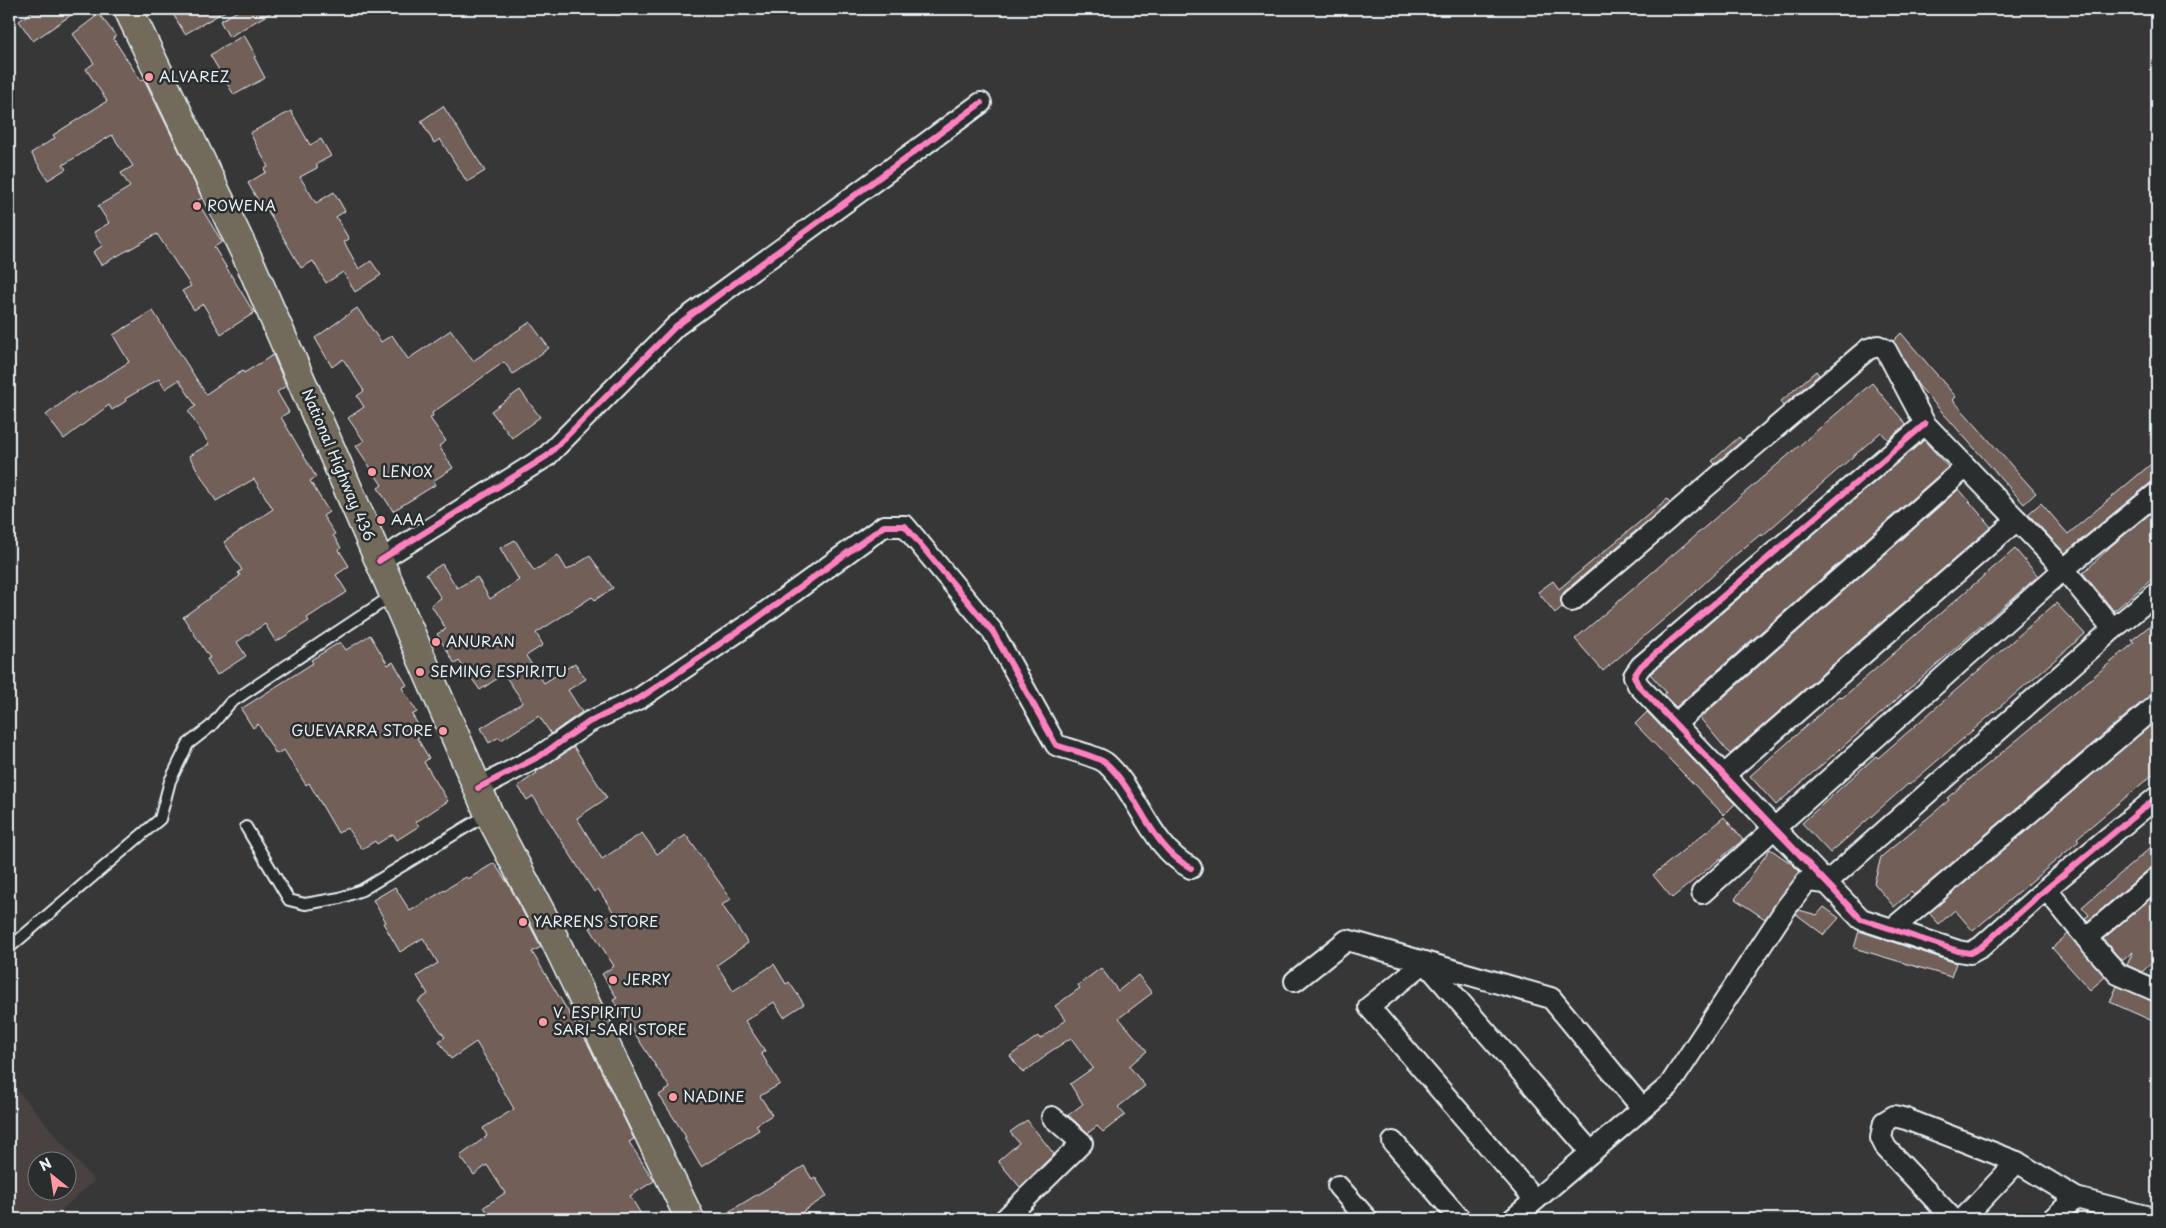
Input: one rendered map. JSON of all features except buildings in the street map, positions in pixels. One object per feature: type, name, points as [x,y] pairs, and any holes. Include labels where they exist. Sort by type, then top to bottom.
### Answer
[{"type":"main road","name":"National Highway 436","points":[[128,9],[251,265],[489,814],[549,928],[690,1219]]},
{"type":"street","points":[[379,561],[547,456],[676,326],[981,103]]},
{"type":"street","points":[[1572,601],[1868,349],[1878,346],[1886,350],[1925,424],[2064,569],[2113,628]]},
{"type":"street","points":[[1925,424],[1641,666],[1634,676],[1638,685],[1861,919],[1890,930],[1970,953],[1981,946],[2046,889],[2157,797]]},
{"type":"street","points":[[1675,724],[1966,467]]},
{"type":"street","points":[[1702,893],[2064,569],[2157,493]]},
{"type":"street","points":[[1724,775],[2017,520]]},
{"type":"street","points":[[478,788],[540,756],[588,722],[640,698],[752,622],[884,526],[906,526],[993,632],[1056,745],[1106,762],[1168,851],[1191,868]]},
{"type":"street","points":[[1513,1219],[1669,1086],[1786,908],[1807,881],[1826,883],[2113,628],[2157,593]]},
{"type":"street","points":[[1890,930],[2157,705]]},
{"type":"street","points":[[2086,938],[2157,878]]},
{"type":"street","points":[[2046,889],[2118,974],[2154,986]]},
{"type":"street","points":[[1294,981],[1347,940],[1551,998],[1642,1108]]},
{"type":"street","points":[[1424,962],[1591,1152]]},
{"type":"street","points":[[1424,962],[1369,1007],[1535,1200]]},
{"type":"street","points":[[1953,1219],[1886,1148],[1881,1138],[1884,1122],[1894,1116],[1906,1119],[2017,1162],[2076,1198],[2125,1214],[2157,1219]]},
{"type":"street","points":[[1004,1219],[1082,1143],[1052,1117]]},
{"type":"street","points":[[1393,1142],[1460,1219]]},
{"type":"street","points":[[1963,1219],[2017,1162]]},
{"type":"street","points":[[1338,1186],[1367,1219]]},
{"type":"street","points":[[2052,1219],[2076,1198]]},
{"type":"lane","points":[[9,948],[160,819],[170,781],[188,744],[211,726],[230,703],[394,595]]},
{"type":"lane","points":[[246,827],[289,900],[305,904],[340,898],[362,890],[489,814]]},
{"type":"shaded area","points":[[9,1080],[68,1150],[28,1150],[28,1200],[72,1200],[51,1219],[9,1219]]},
{"type":"shaded area","points":[[78,1162],[94,1181],[78,1195]]},
{"type":"cycle path","points":[[379,561],[547,456],[676,326],[981,103]]},
{"type":"cycle path","points":[[1925,424],[1641,666],[1634,676],[1638,685],[1861,919],[1958,951],[1970,953],[1981,947],[2046,889],[2157,797]]},
{"type":"cycle path","points":[[478,788],[540,756],[589,722],[640,698],[752,622],[884,526],[905,526],[993,632],[1056,745],[1091,756],[1107,764],[1128,790],[1165,847],[1177,859],[1191,868]]},
{"type":"place","name":"ALVAREZ","points":[[149,77]]},
{"type":"place","name":"ROWENA","points":[[197,206]]},
{"type":"place","name":"LENOX","points":[[372,472]]},
{"type":"place","name":"AAA","points":[[381,520]]},
{"type":"place","name":"ANURAN","points":[[436,642]]},
{"type":"place","name":"SEMING ESPIRITU","points":[[420,672]]},
{"type":"place","name":"GUEVARRA STORE","points":[[443,731]]},
{"type":"place","name":"YARRENS STORE","points":[[523,922]]},
{"type":"place","name":"JERRY","points":[[613,980]]},
{"type":"place","name":"V. ESPIRITU SARI-SARI STORE","points":[[543,1022]]},
{"type":"place","name":"NADINE","points":[[673,1097]]}]
